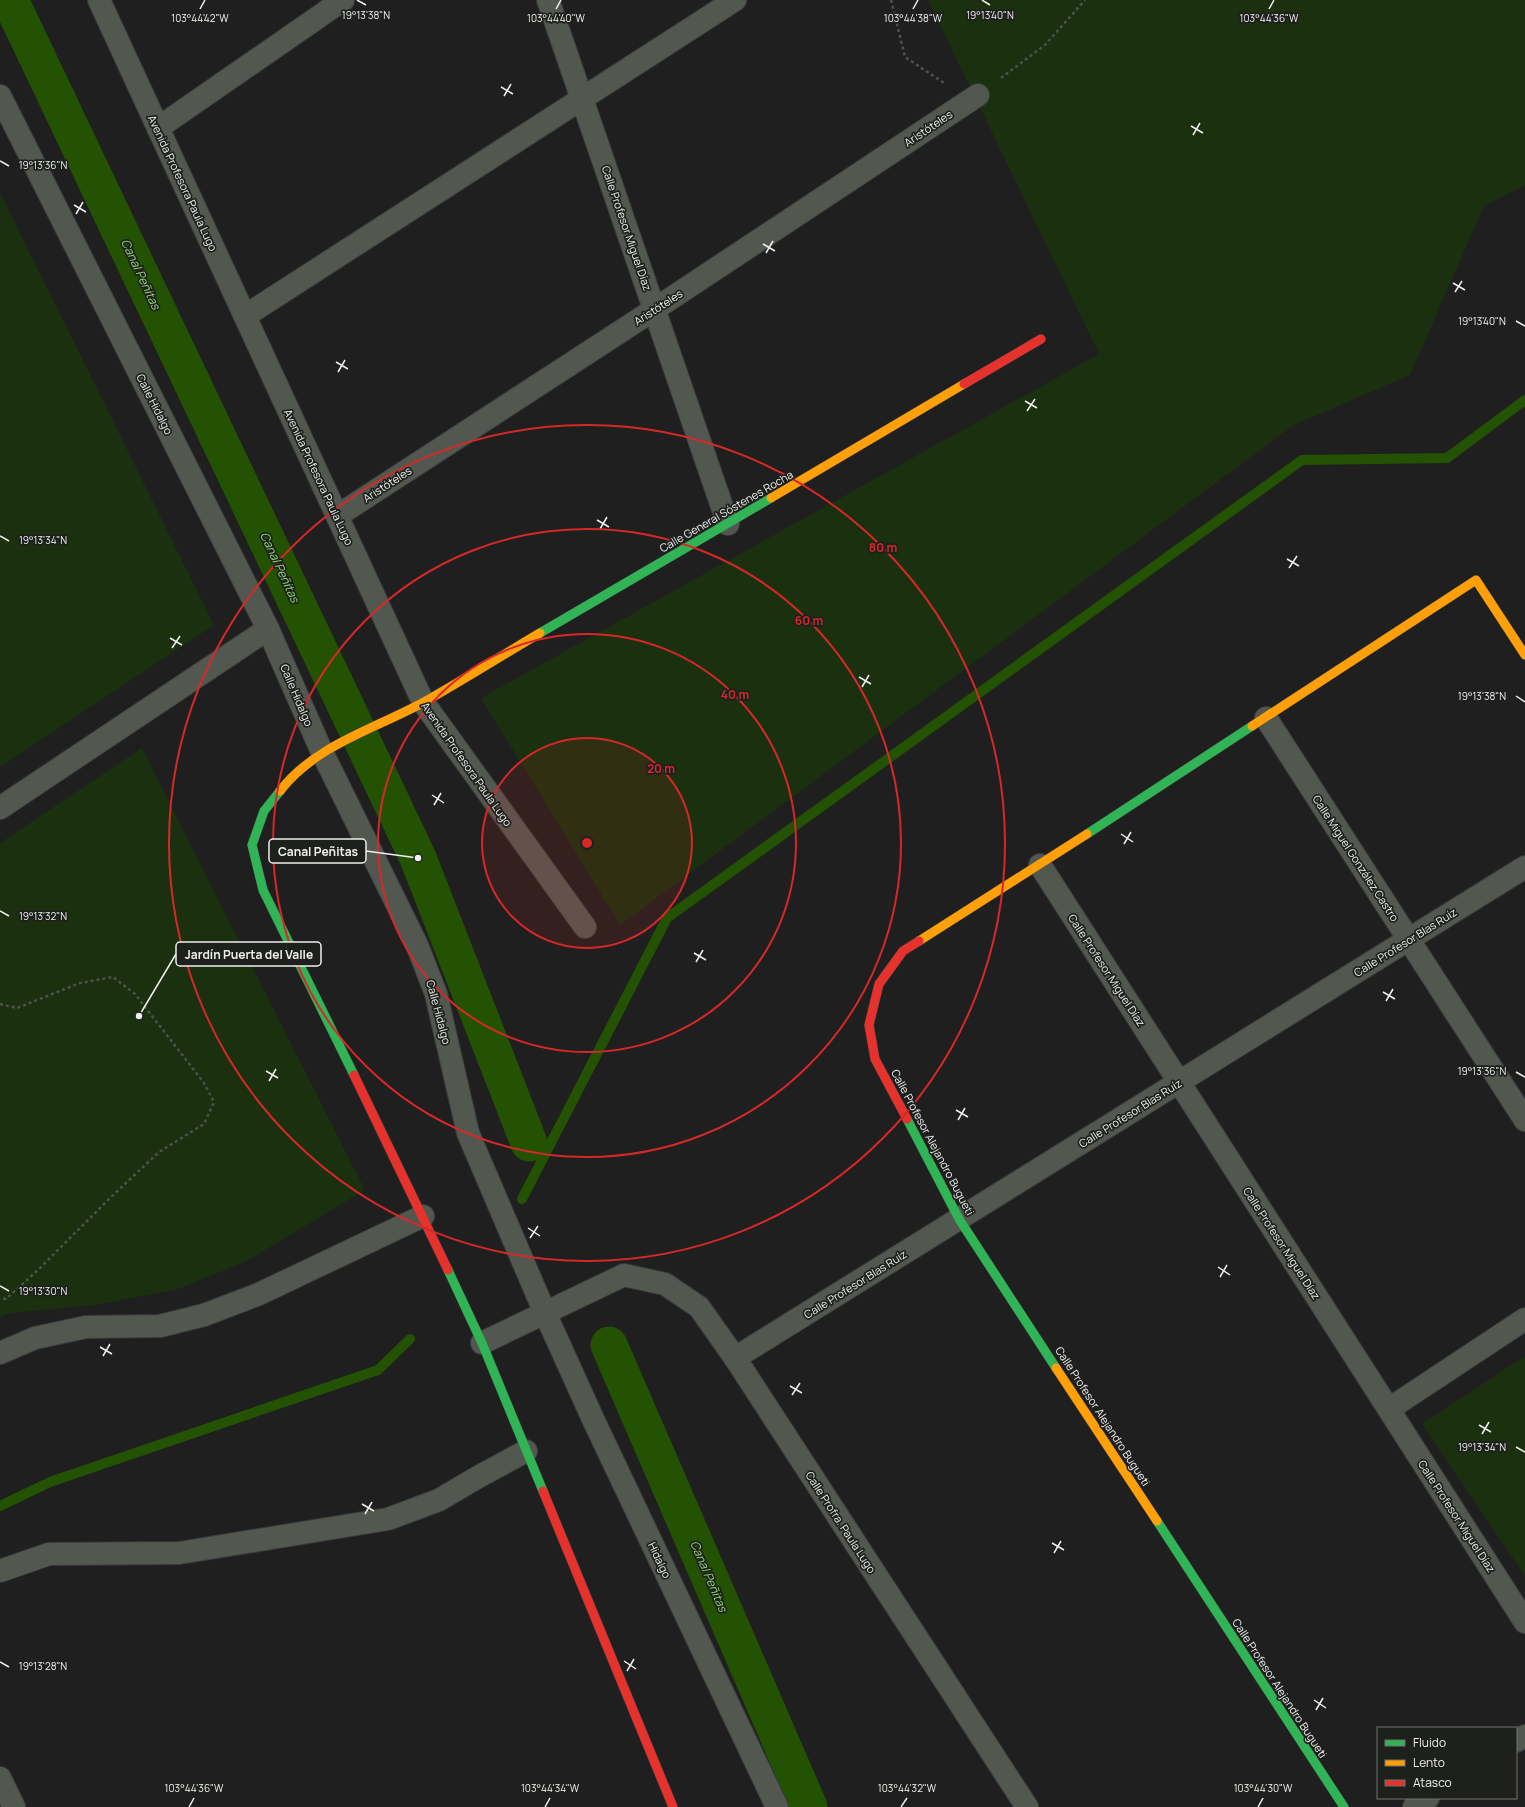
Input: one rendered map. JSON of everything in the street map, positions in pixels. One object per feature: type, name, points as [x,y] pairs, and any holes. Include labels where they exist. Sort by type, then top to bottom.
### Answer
[{"type":"street","name":"Avenida Profesora Paula Lugo","points":[[99,0],[423,702],[585,927]]},
{"type":"street","points":[[158,128],[343,0]]},
{"type":"street","name":"Calle Profesor Miguel Díaz","points":[[548,0],[728,524]]},
{"type":"street","points":[[245,316],[735,0]]},
{"type":"street","name":"Aristóteles","points":[[337,516],[655,309],[978,95]]},
{"type":"street","name":"Calle Hidalgo","points":[[0,96],[329,749],[417,945],[436,994],[468,1133],[545,1313]]},
{"type":"street","name":"Calle General Sóstenes Rocha","points":[[423,702],[1041,339]]},
{"type":"street","points":[[1040,865],[1476,580],[1525,655]]},
{"type":"street","points":[[0,808],[268,629]]},
{"type":"street","points":[[423,702],[329,749],[288,780],[264,811],[252,845],[263,890],[423,1216],[482,1343],[673,1807]]},
{"type":"street","name":"Calle Miguel González Castro","points":[[1266,718],[1525,1120]]},
{"type":"street","name":"Calle Profesor Miguel Díaz","points":[[1040,865],[1525,1622]]},
{"type":"street","name":"Calle Profesor Alejandro Bugueti","points":[[1040,865],[903,951],[879,984],[869,1025],[876,1059],[959,1219],[1344,1807]]},
{"type":"street","name":"Calle Profesor Blas Ruíz","points":[[735,1358],[1525,867]]},
{"type":"street","points":[[0,1353],[35,1338],[86,1327],[160,1326],[204,1314],[259,1294],[423,1216]]},
{"type":"street","name":"Calle Profra. Paula Lugo","points":[[545,1313],[624,1275],[665,1284],[699,1307],[735,1358],[1027,1807]]},
{"type":"street","points":[[482,1343],[545,1313]]},
{"type":"street","name":"Hidalgo","points":[[545,1313],[593,1419],[777,1807]]},
{"type":"street","points":[[1388,1409],[1525,1319]]},
{"type":"street","points":[[0,1571],[49,1554],[179,1553],[388,1519],[440,1500],[526,1451]]},
{"type":"street","points":[[0,1778],[14,1807]]},
{"type":"street","points":[[1414,1807],[1426,1799]]},
{"type":"path","points":[[891,0],[905,57],[946,84],[978,95],[1045,45],[1085,0]]},
{"type":"path","points":[[0,1004],[17,1008],[80,983],[112,977],[135,994],[204,1083],[214,1102],[204,1124],[159,1152],[6,1300],[0,1298]]},
{"type":"green space","points":[[928,0],[1525,0],[1525,185],[1484,206],[1410,375],[1294,425],[620,925],[481,698],[1099,354]]},
{"type":"green space","points":[[0,193],[214,625],[0,767]]},
{"type":"green space","points":[[142,748],[365,1190],[247,1261],[178,1289],[95,1305],[11,1313],[0,1317],[0,843]]},
{"type":"green space","points":[[1525,1356],[1525,1576],[1422,1424]]},
{"type":"waterway","name":"Canal Peñitas","points":[[10,0],[418,858],[529,1143]]},
{"type":"waterway","points":[[522,1199],[667,918],[1302,460],[1447,458],[1525,400]]},
{"type":"waterway","points":[[0,1506],[50,1482],[378,1370],[410,1339]]},
{"type":"waterway","name":"Canal Peñitas","points":[[609,1345],[809,1807]]},
{"type":"traffic: fast","points":[[540,633],[771,498]]},
{"type":"traffic: fast","points":[[1087,834],[1252,726]]},
{"type":"traffic: fast","points":[[280,791],[264,811],[252,845],[263,890],[354,1075]]},
{"type":"traffic: fast","points":[[907,1119],[959,1219],[1056,1368]]},
{"type":"traffic: fast","points":[[448,1270],[482,1343],[543,1491]]},
{"type":"traffic: fast","points":[[1157,1521],[1344,1807]]},
{"type":"traffic: slow","points":[[771,498],[964,384]]},
{"type":"traffic: slow","points":[[1252,726],[1476,580],[1525,655]]},
{"type":"traffic: slow","points":[[280,791],[294,775],[310,761],[328,750],[347,739],[424,702],[540,633]]},
{"type":"traffic: slow","points":[[919,941],[1087,834]]},
{"type":"traffic: slow","points":[[1056,1368],[1157,1521]]},
{"type":"traffic: jam","points":[[964,384],[1041,339]]},
{"type":"traffic: jam","points":[[907,1119],[875,1059],[869,1025],[879,984],[903,951],[919,941]]},
{"type":"traffic: jam","points":[[354,1075],[448,1270]]},
{"type":"traffic: jam","points":[[543,1491],[673,1807]]},
{"type":"place","name":"Canal Peñitas","points":[[418,858]]},
{"type":"place","name":"Jardín Puerta del Valle","points":[[139,1016]]}]
